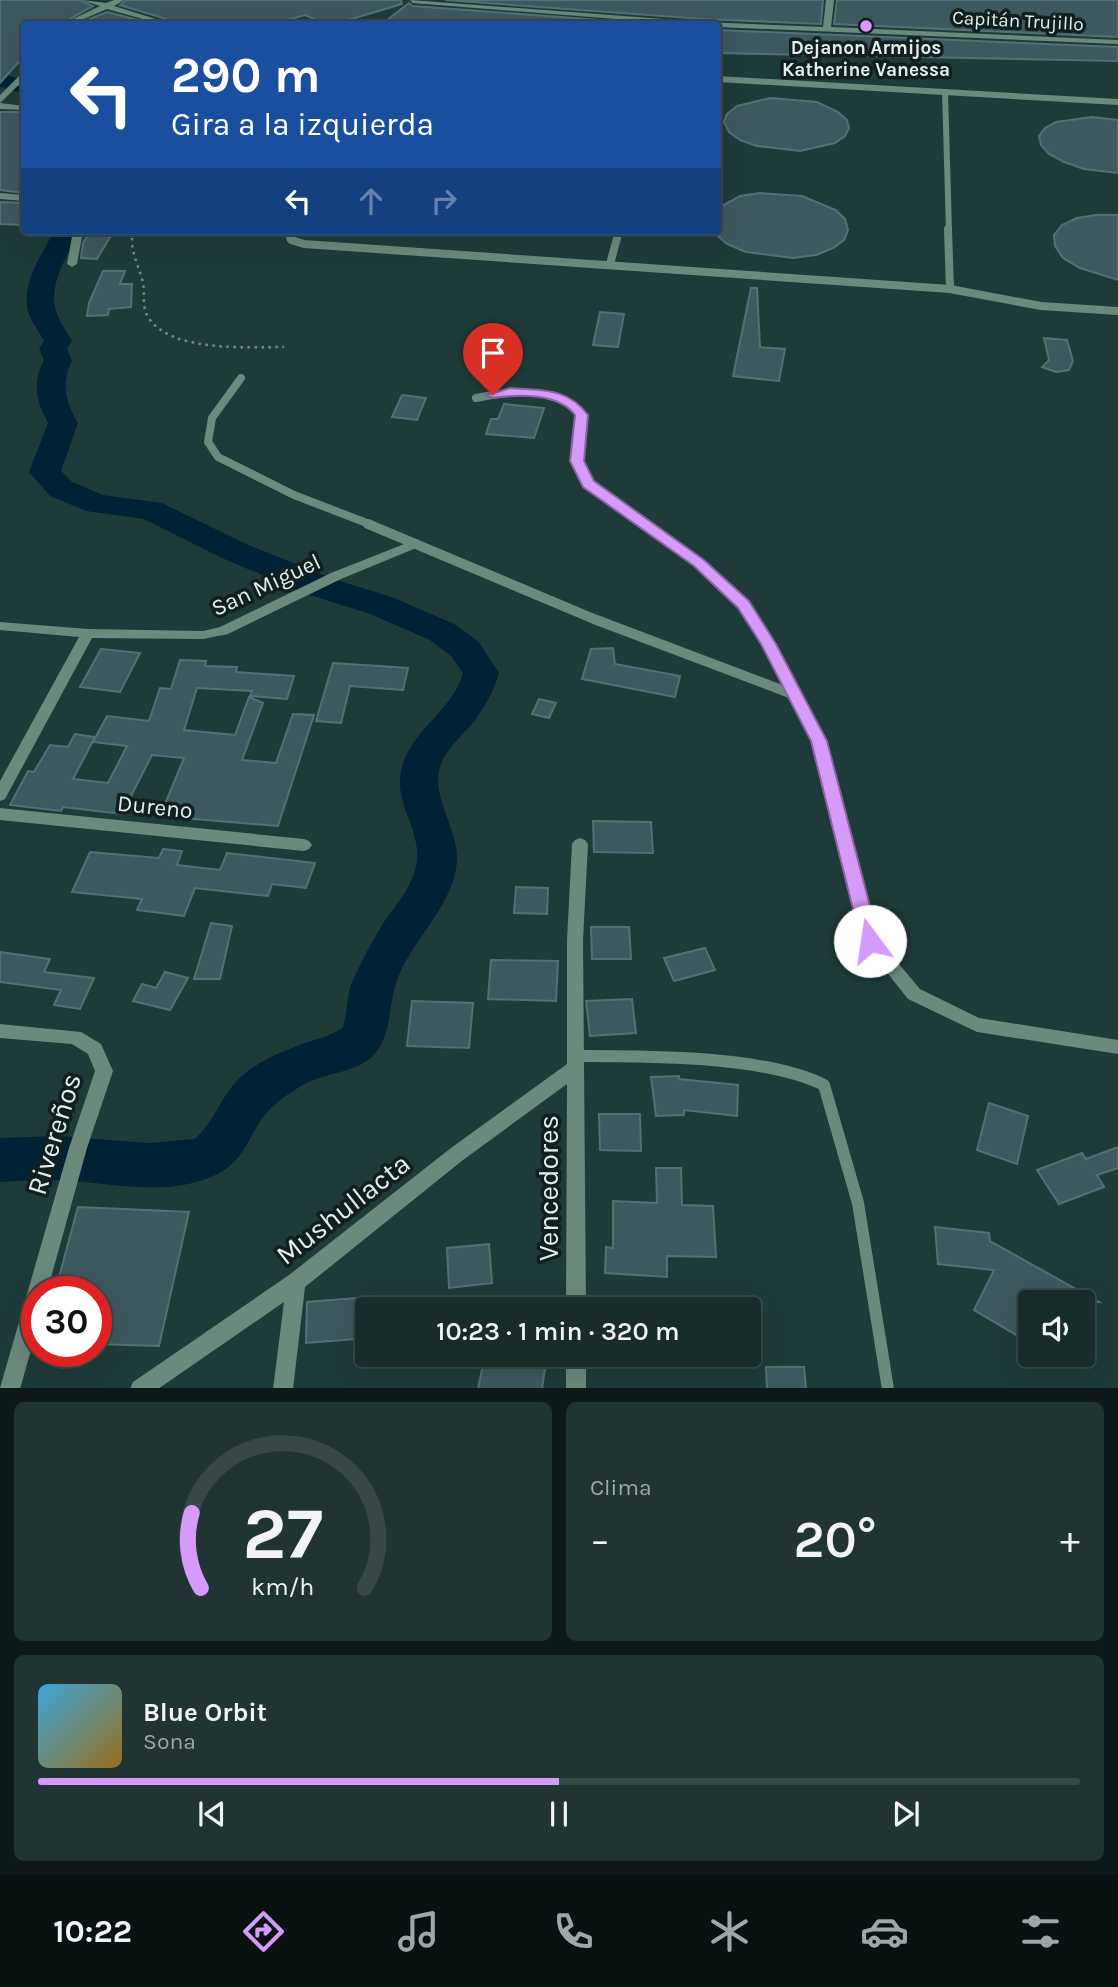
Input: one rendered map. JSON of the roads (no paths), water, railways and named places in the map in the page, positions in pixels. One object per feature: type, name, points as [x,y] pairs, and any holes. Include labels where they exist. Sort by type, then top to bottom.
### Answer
[{"type":"street","points":[[86,0],[158,21]]},
{"type":"street","points":[[73,21],[120,0]]},
{"type":"street","points":[[827,29],[830,0]]},
{"type":"street","name":"Capitán Trujillo","points":[[413,1],[665,21]]},
{"type":"street","name":"Capitán Trujillo","points":[[721,25],[1118,42]]},
{"type":"street","points":[[0,100],[21,79]]},
{"type":"street","points":[[0,106],[21,108]]},
{"type":"street","points":[[0,196],[21,198]]},
{"type":"street","points":[[72,264],[77,235]]},
{"type":"street","name":"San Miguel","points":[[0,626],[88,633],[202,635],[223,631],[336,576],[418,543]]},
{"type":"street","points":[[0,795],[88,633]]},
{"type":"street","points":[[795,695],[819,741],[870,941],[914,994],[978,1025],[1118,1047]]},
{"type":"street","name":"Dureno","points":[[0,814],[304,845]]},
{"type":"street","name":"Vencedores","points":[[576,1297],[575,940],[580,844]]},
{"type":"street","name":"Rivereños","points":[[0,1031],[75,1037],[95,1049],[104,1071],[78,1148],[42,1276]]},
{"type":"street","name":"Mushullacta","points":[[140,1388],[296,1282],[575,1062]]},
{"type":"street","points":[[283,1388],[296,1282]]},
{"type":"street","name":"Rivereños","points":[[10,1388],[21,1349]]},
{"type":"street","points":[[576,1367],[576,1388]]},
{"type":"lane","points":[[721,79],[1118,102]]},
{"type":"lane","points":[[945,92],[950,289]]},
{"type":"lane","points":[[289,235],[291,240],[304,244],[950,289],[1041,306],[1118,311]]},
{"type":"lane","points":[[610,264],[618,235]]},
{"type":"lane","points":[[241,378],[212,418],[208,442],[218,457],[294,495],[418,543],[594,619],[795,695]]},
{"type":"lane","points":[[476,398],[510,391],[559,397],[572,403],[581,415],[577,461],[588,484],[699,563],[744,605],[795,695]]},
{"type":"lane","points":[[575,1062],[611,1055],[693,1060],[798,1072],[817,1079],[824,1085],[858,1203],[888,1388]]},
{"type":"waterway","points":[[0,80],[21,86]]},
{"type":"waterway","points":[[0,1160],[58,1158],[167,1165],[201,1159],[220,1147],[245,1105],[261,1088],[292,1068],[342,1051],[358,1042],[365,1030],[370,993],[376,976],[394,942],[426,894],[435,872],[437,843],[421,795],[420,770],[432,744],[470,700],[481,673],[465,649],[442,632],[382,606],[319,586],[234,551],[151,510],[97,504],[61,489],[45,472],[63,423],[50,392],[51,377],[58,360],[53,349],[58,341],[45,319],[40,301],[43,280],[65,235]]},
{"type":"place","name":"Dejanon Armijos Katherine Vanessa","points":[[866,26]]}]
